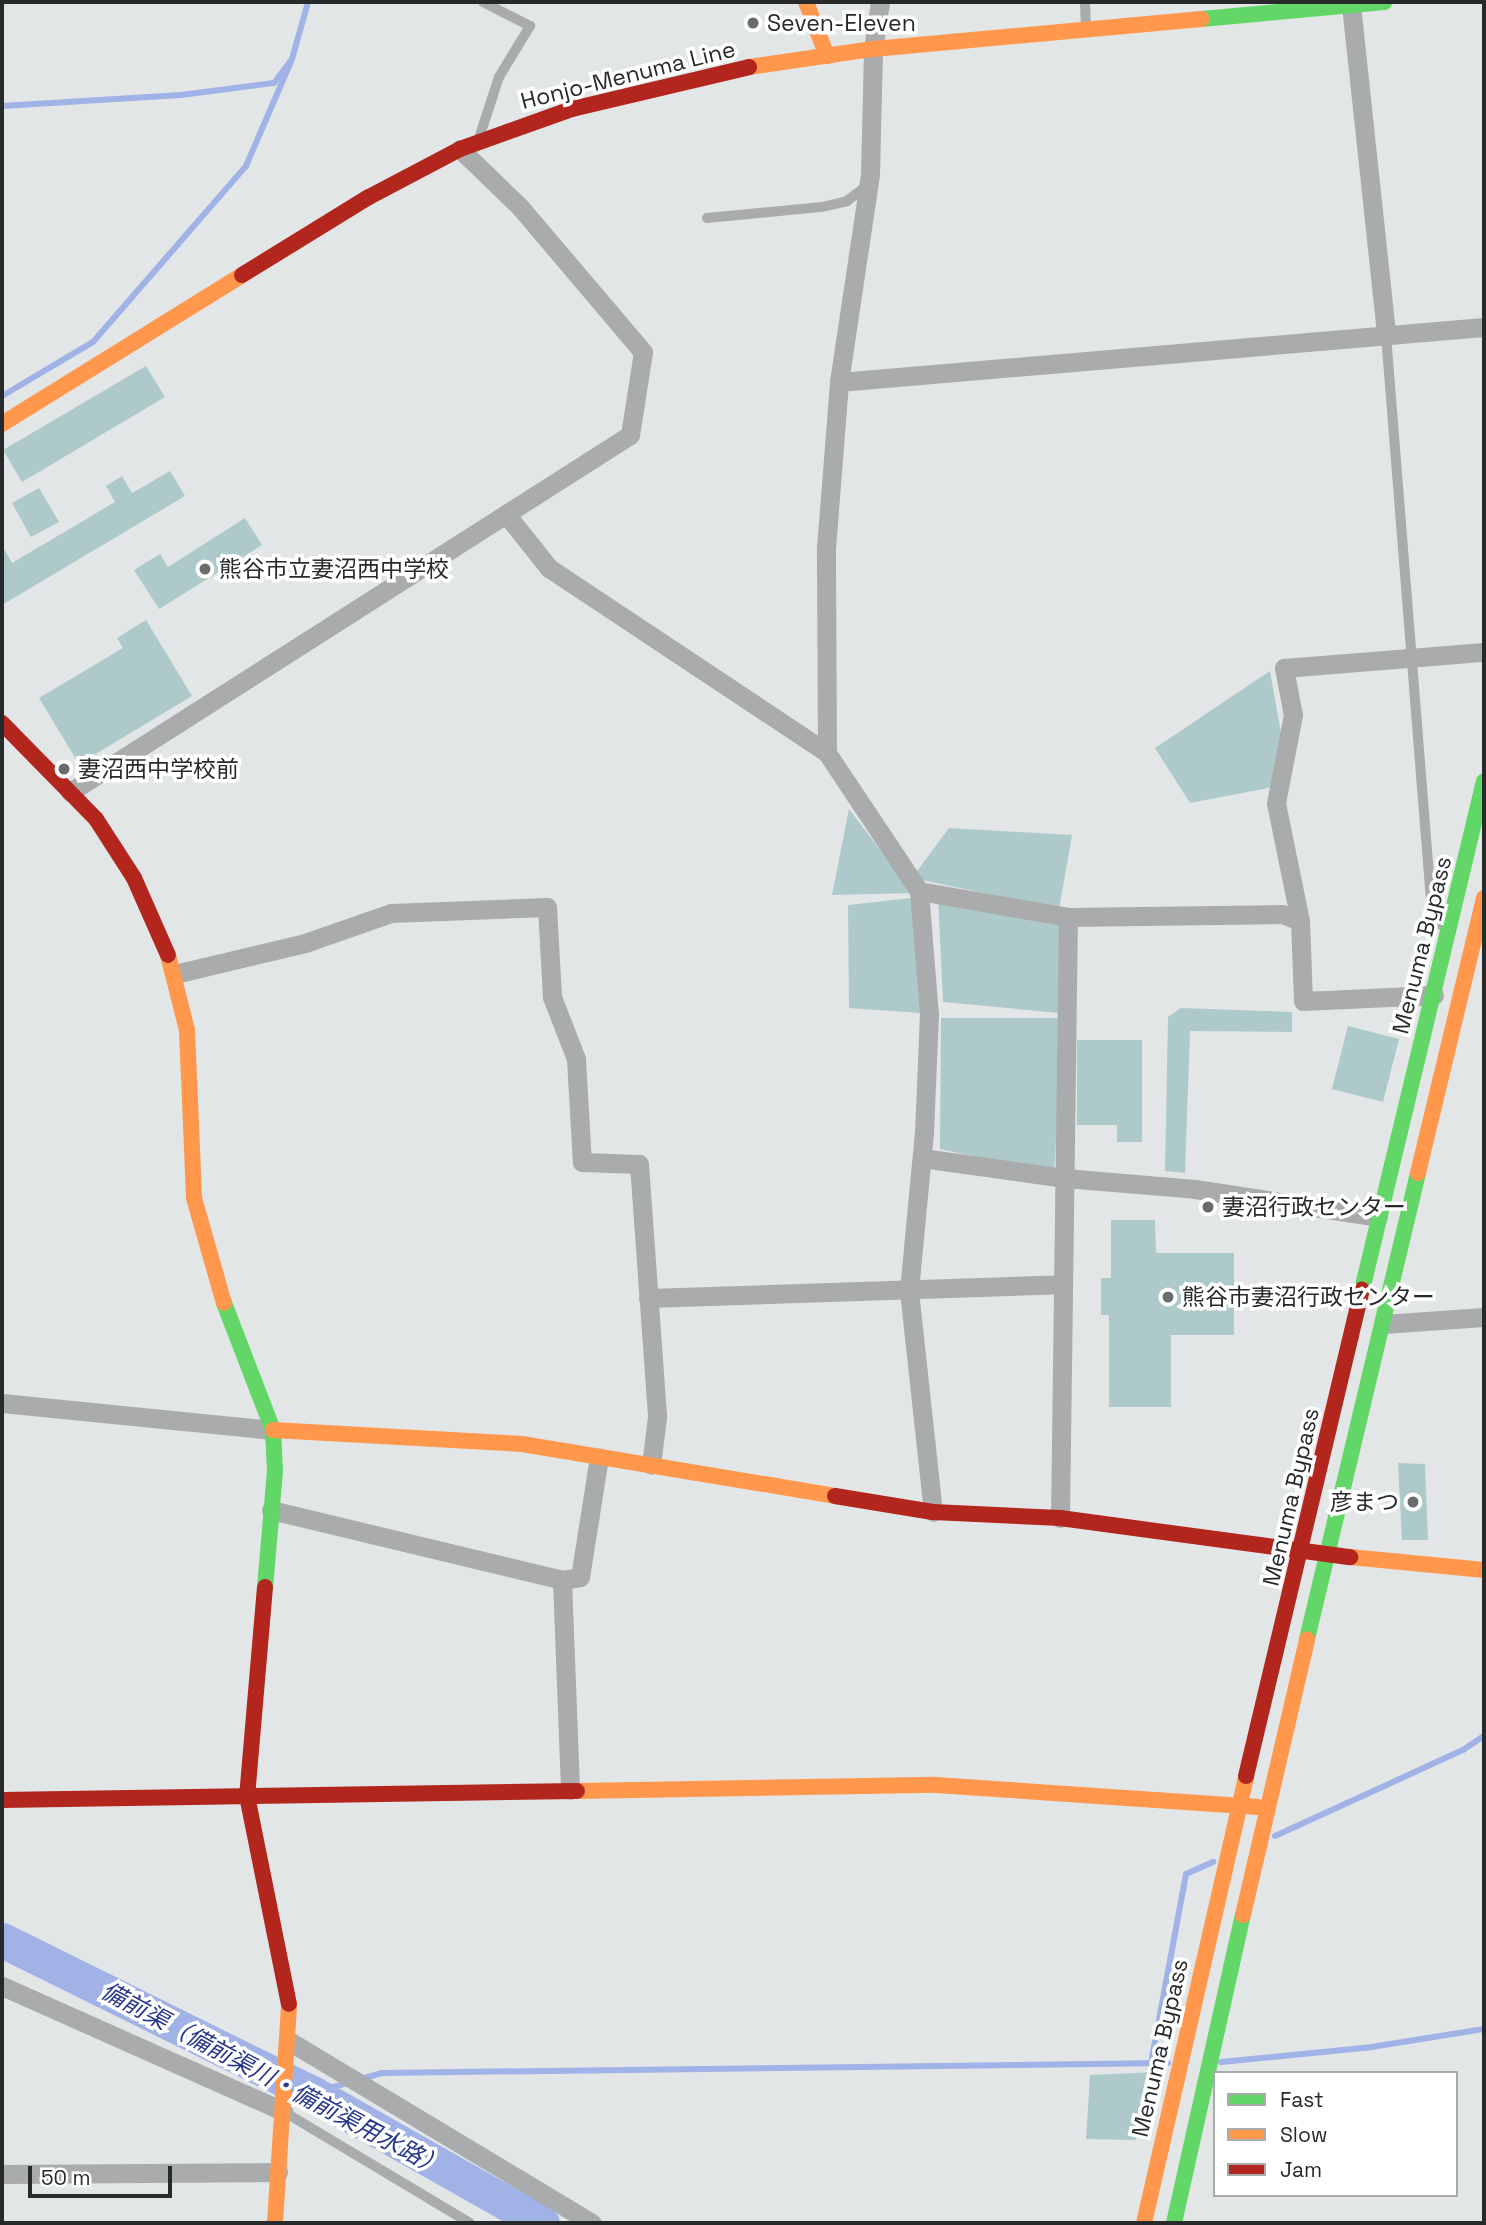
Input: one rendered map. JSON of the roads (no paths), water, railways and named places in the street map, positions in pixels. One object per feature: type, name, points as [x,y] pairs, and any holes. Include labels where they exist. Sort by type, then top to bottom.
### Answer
[{"type":"main road","points":[[806,2],[827,55]]},
{"type":"main road","name":"Honjo-Menuma Line","points":[[2,424],[369,198],[469,146],[572,109],[663,85],[827,55],[1351,3],[1384,2]]},
{"type":"main road","points":[[2,723],[96,819],[134,878],[175,974],[187,1030],[194,1198],[223,1303],[272,1430],[271,1510],[247,1796],[289,1999],[288,2050],[275,2223]]},
{"type":"main road","name":"Menuma Bypass","points":[[1144,2223],[1239,1805],[1303,1551],[1378,1217],[1449,937],[1484,781]]},
{"type":"main road","name":"Menuma Bypass","points":[[1174,2223],[1267,1808],[1484,898]]},
{"type":"main road","points":[[1465,981],[1484,981]]},
{"type":"main road","points":[[272,1430],[522,1444],[933,1512],[1059,1518],[1327,1555],[1484,1570]]},
{"type":"main road","points":[[2,1800],[936,1784],[1267,1808]]},
{"type":"street","points":[[827,753],[826,548],[839,382],[869,185],[873,49],[880,2]]},
{"type":"street","points":[[1351,3],[1386,335]]},
{"type":"street","points":[[70,792],[631,435],[643,352],[469,146]]},
{"type":"street","points":[[839,382],[1484,327]]},
{"type":"street","points":[[506,514],[549,568],[827,753],[919,891],[929,1014],[922,1158],[909,1291],[933,1512]]},
{"type":"street","points":[[1434,995],[1303,1001],[1300,921],[1276,803],[1293,715],[1284,668],[1484,652]]},
{"type":"street","points":[[919,891],[1068,917],[1282,914],[1300,921]]},
{"type":"street","points":[[175,974],[305,943],[391,913],[547,907],[552,997],[576,1059],[582,1162],[639,1164],[657,1417],[651,1465]]},
{"type":"street","points":[[1059,1518],[1068,917]]},
{"type":"street","points":[[922,1158],[1065,1178],[1195,1189],[1378,1217]]},
{"type":"street","points":[[648,1298],[1063,1284]]},
{"type":"street","points":[[1383,1324],[1484,1317]]},
{"type":"street","points":[[2,1403],[272,1430]]},
{"type":"street","points":[[271,1510],[562,1580],[580,1577],[599,1457]]},
{"type":"street","points":[[562,1580],[570,1790]]},
{"type":"street","points":[[2,1986],[283,2111]]},
{"type":"street","points":[[288,2050],[592,2223]]},
{"type":"street","points":[[2,2174],[278,2172]]},
{"type":"lane","points":[[469,146],[499,77],[530,26],[483,2]]},
{"type":"lane","points":[[1085,2],[1087,29]]},
{"type":"lane","points":[[707,218],[821,207],[847,201],[869,185]]},
{"type":"lane","points":[[1386,335],[1415,659],[1432,913],[1449,937]]},
{"type":"lane","points":[[283,2111],[470,2223]]},
{"type":"waterway","points":[[2,106],[181,95],[274,83],[292,59],[308,2]]},
{"type":"waterway","points":[[2,396],[93,342],[246,166],[292,59]]},
{"type":"waterway","points":[[1275,1836],[1463,1750],[1484,1736]]},
{"type":"waterway","points":[[1151,2063],[1186,1874],[1213,1862]]},
{"type":"waterway","name":"備前渠（備前渠川・備前渠用水路）","points":[[2,1940],[312,2093],[542,2223]]},
{"type":"waterway","points":[[1221,2062],[1365,2048],[1484,2029]]},
{"type":"waterway","points":[[361,2079],[382,2073],[1168,2063]]},
{"type":"waterway","points":[[312,2093],[351,2082]]},
{"type":"place","name":"Seven-Eleven","points":[[753,23]]},
{"type":"place","name":"熊谷市立妻沼西中学校","points":[[205,569]]},
{"type":"place","name":"妻沼西中学校前","points":[[64,769]]},
{"type":"place","name":"妻沼行政センター","points":[[1208,1207]]},
{"type":"place","name":"熊谷市妻沼行政センター","points":[[1168,1297]]},
{"type":"place","name":"彦まつ","points":[[1413,1502]]}]
